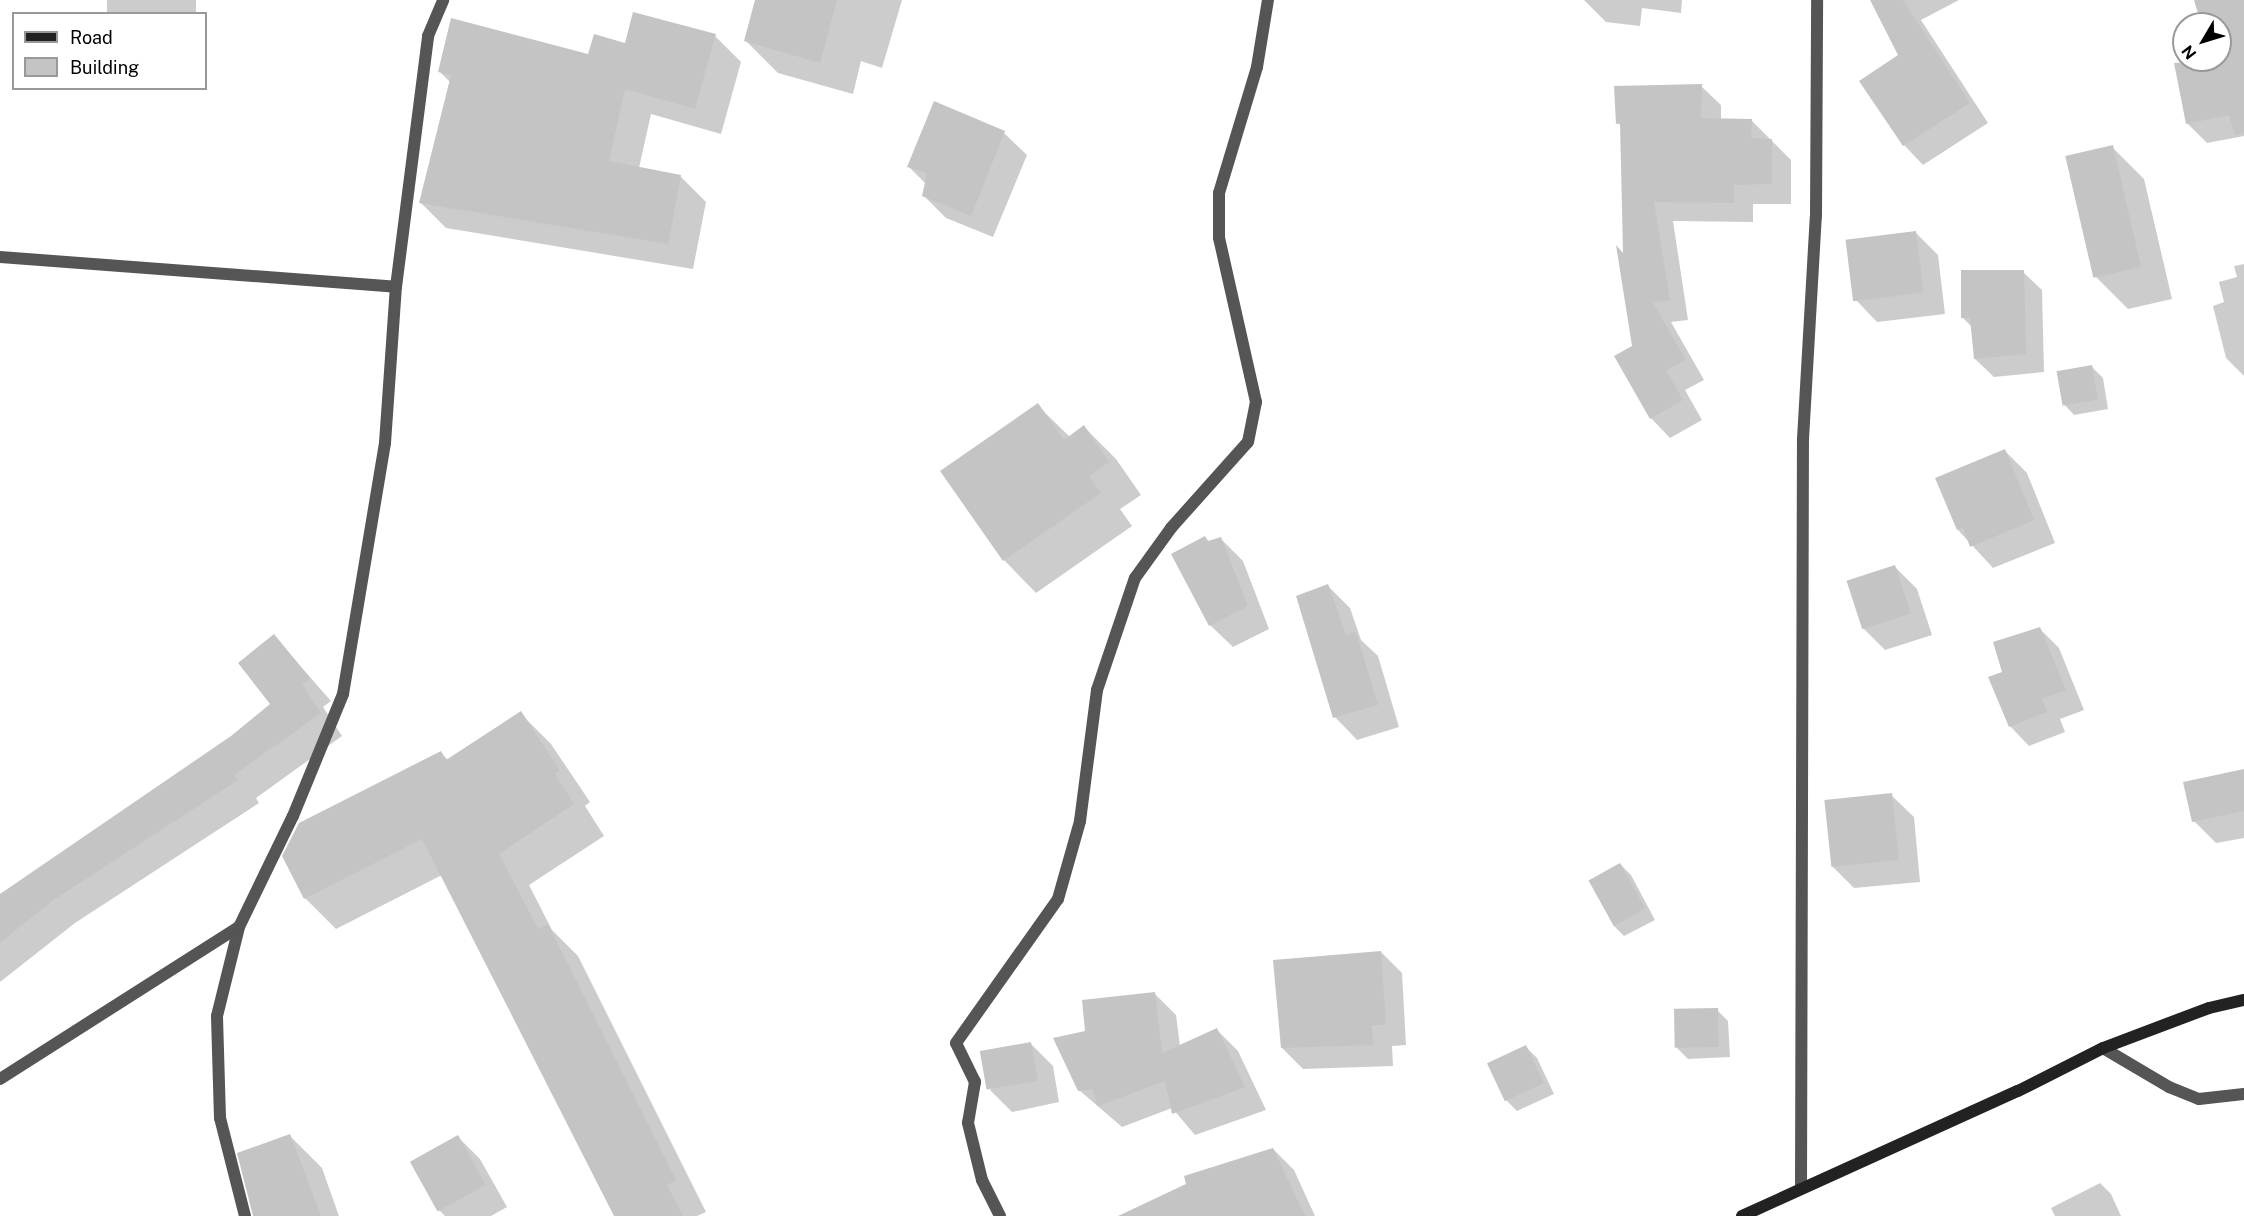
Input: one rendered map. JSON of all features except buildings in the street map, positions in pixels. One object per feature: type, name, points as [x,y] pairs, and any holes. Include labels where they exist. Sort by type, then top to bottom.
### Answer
[{"type":"street","points":[[245,1216],[219,1118],[217,1016],[239,927],[293,816],[343,694],[385,443],[396,287],[428,36],[442,0]]},
{"type":"street","points":[[1000,1216],[982,1180],[968,1123],[975,1082],[956,1043],[1058,899],[1080,821],[1097,690],[1135,578],[1171,528],[1248,442],[1256,402],[1219,238],[1219,193],[1257,67],[1268,0]]},
{"type":"street","points":[[1801,1188],[1803,439],[1816,216],[1816,0]]},
{"type":"street","points":[[0,257],[396,287]]},
{"type":"street","points":[[0,1079],[239,927]]},
{"type":"street","points":[[1742,1216],[2018,1091],[2103,1048],[2209,1008],[2244,1000]]},
{"type":"street","points":[[2103,1048],[2169,1087],[2199,1099],[2244,1094]]}]
